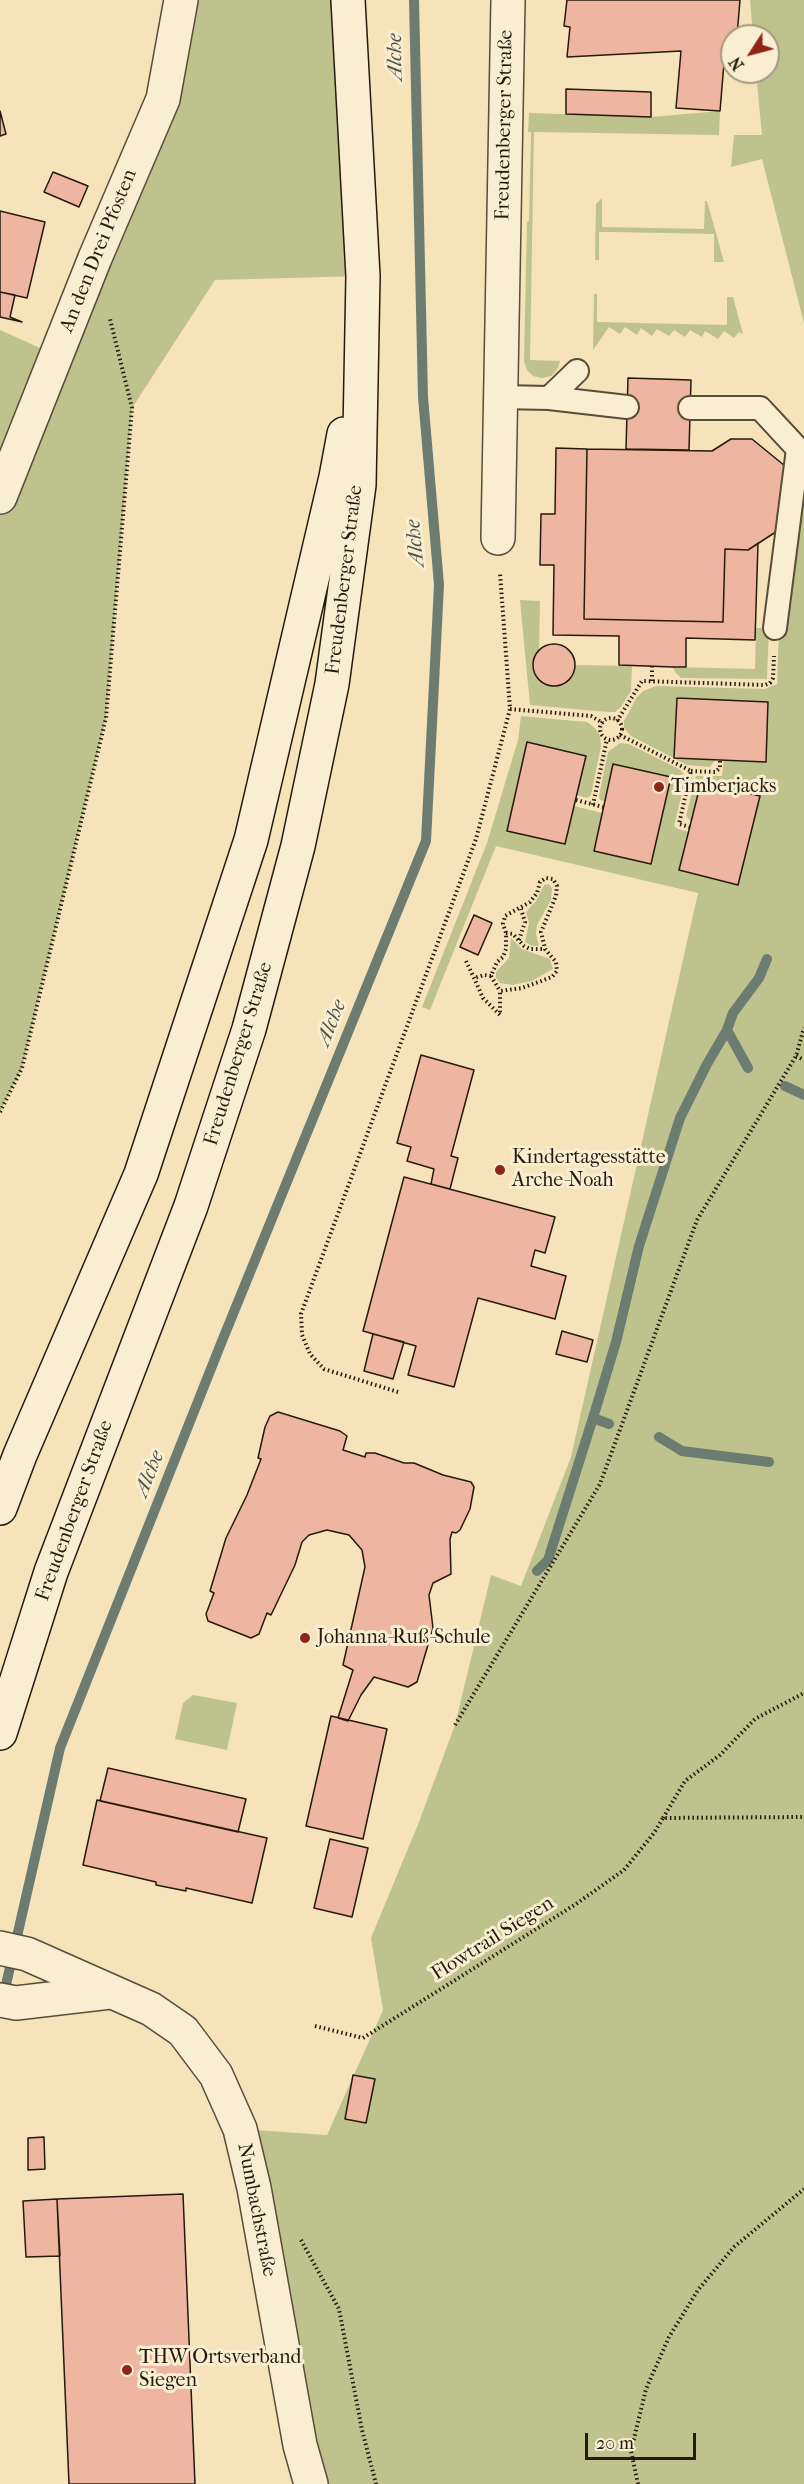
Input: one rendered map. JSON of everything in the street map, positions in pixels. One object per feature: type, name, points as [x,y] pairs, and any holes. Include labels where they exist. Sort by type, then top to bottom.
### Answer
[{"type":"main road","name":"An den Drei Pfosten","points":[[0,497],[94,258],[163,99],[181,0]]},
{"type":"main road","name":"Freudenberger Straße","points":[[0,1732],[51,1572],[191,1206],[249,1029],[298,846],[332,684],[359,484],[363,276],[361,202],[348,0]]},
{"type":"main road","name":"Freudenberger Straße","points":[[498,538],[508,0]]},
{"type":"main road","name":"Freudenberger Straße","points":[[0,1508],[20,1455],[141,1174],[251,840],[333,488],[360,347]]},
{"type":"main road","name":"Numbachstraße","points":[[14,1951],[151,2009],[183,2031],[216,2075],[240,2129],[254,2188],[300,2445],[311,2484]]},
{"type":"main road","name":"Numbachstraße","points":[[8,2002],[110,1992]]},
{"type":"lane","points":[[549,398],[577,371]]},
{"type":"lane","points":[[500,397],[549,398],[627,407]]},
{"type":"lane","points":[[690,408],[760,408],[798,449],[775,628]]},
{"type":"path","points":[[0,1112],[22,1068],[106,718],[132,408],[109,316]]},
{"type":"path","points":[[398,1392],[324,1369],[310,1354],[302,1335],[301,1314],[476,839],[510,709],[498,538]]},
{"type":"path","points":[[617,721],[642,681],[765,685],[770,683],[773,678],[775,628]]},
{"type":"path","points":[[652,666],[652,682]]},
{"type":"path","points":[[510,709],[591,716],[603,723]]},
{"type":"path","points":[[608,719],[617,721],[621,726],[620,735],[616,739],[607,739],[601,732],[603,723],[608,719]]},
{"type":"path","points":[[620,735],[691,771],[715,772],[720,768],[720,760]]},
{"type":"path","points":[[593,805],[607,739]]},
{"type":"path","points":[[690,826],[679,824],[691,771]]},
{"type":"path","points":[[576,800],[603,807]]},
{"type":"path","points":[[491,976],[497,962],[503,957],[506,933],[503,924],[505,916],[521,909],[537,893],[540,882],[546,878],[553,879],[557,886],[556,896],[541,932],[545,949],[556,962],[557,971],[552,977],[531,985],[500,992]]},
{"type":"path","points":[[519,940],[525,928],[521,909]]},
{"type":"path","points":[[506,933],[513,934],[531,949],[545,949]]},
{"type":"path","points":[[466,961],[483,998],[500,1015],[500,992],[491,976]]},
{"type":"path","points":[[474,978],[484,975],[491,976]]},
{"type":"path","points":[[455,1725],[600,1484],[696,1220],[796,1056],[804,1028]]},
{"type":"path","points":[[796,1056],[804,1060]]},
{"type":"path","name":"Flowtrail Siegen","points":[[315,2026],[363,2038],[576,1904],[624,1870],[654,1833],[685,1781],[720,1755],[755,1719],[804,1692]]},
{"type":"path","points":[[663,1818],[804,1817]]},
{"type":"path","points":[[638,2484],[631,2451],[646,2389],[669,2337],[698,2290],[734,2247],[804,2189]]},
{"type":"path","points":[[301,2239],[339,2309],[362,2430],[376,2484]]},
{"type":"green space","points":[[181,0],[348,0],[363,276],[215,280],[132,408],[106,718],[22,1068],[0,1112],[0,330],[56,355]]},
{"type":"green space","points":[[750,0],[804,0],[804,323],[762,159],[731,167],[734,135],[762,135],[757,84],[780,84],[780,24],[752,24]]},
{"type":"green space","points":[[720,111],[719,135],[534,132],[530,360],[560,361],[557,370],[551,376],[542,378],[533,376],[527,370],[524,361],[531,132],[528,132],[529,113],[651,117]]},
{"type":"green space","points":[[602,198],[602,227],[704,229],[705,201],[707,201],[724,262],[714,262],[714,234],[614,232],[599,232],[599,260],[595,260],[596,204]]},
{"type":"green space","points":[[594,294],[597,294],[597,322],[727,325],[727,297],[733,297],[743,334],[739,332],[734,338],[724,331],[718,339],[705,331],[702,337],[690,330],[685,337],[674,330],[669,336],[657,329],[652,336],[641,328],[637,335],[625,327],[620,334],[609,327],[593,350]]},
{"type":"green space","points":[[804,492],[804,2484],[311,2484],[240,2129],[327,2135],[383,2010],[371,1938],[419,1822],[455,1725],[491,1575],[521,1586],[571,1457],[698,893],[496,846],[430,1010],[422,1007],[487,843],[518,740],[521,716],[587,722],[600,736],[601,746],[591,795],[587,798],[577,795],[585,756],[527,742],[508,831],[565,844],[574,806],[602,813],[594,851],[651,864],[671,777],[613,764],[605,801],[600,800],[608,752],[620,743],[629,744],[679,769],[685,775],[674,826],[678,829],[689,832],[759,796],[701,782],[691,821],[686,816],[696,776],[722,776],[724,760],[766,762],[768,702],[677,698],[674,758],[715,760],[710,767],[687,765],[631,736],[624,728],[624,721],[637,697],[643,691],[656,686],[765,689],[777,684],[779,628],[786,628]]},
{"type":"green space","points":[[520,600],[540,601],[539,651],[535,655],[535,675],[544,685],[564,685],[573,676],[574,665],[632,666],[631,691],[621,707],[615,712],[608,712],[530,705]]},
{"type":"green space","points":[[756,628],[769,628],[767,679],[681,678],[675,672],[673,667],[755,669]]},
{"type":"green space","points":[[549,884],[552,888],[551,900],[537,925],[536,934],[539,946],[532,946],[525,942],[529,923],[526,912],[536,901],[544,885]]},
{"type":"green space","points":[[511,938],[522,949],[550,959],[553,969],[532,981],[512,985],[500,983],[496,978],[496,972],[509,958]]},
{"type":"green space","points":[[193,1695],[237,1703],[227,1750],[175,1739],[183,1703]]},
{"type":"building","points":[[567,0],[740,0],[738,24],[720,24],[720,84],[722,84],[720,111],[676,108],[681,51],[567,57],[570,27],[564,26]]},
{"type":"building","points":[[566,89],[651,92],[651,117],[566,114]]},
{"type":"building","points":[[0,111],[6,134],[0,136]]},
{"type":"building","points":[[53,172],[88,186],[79,207],[44,192]]},
{"type":"building","points":[[0,211],[45,222],[27,298],[0,292]]},
{"type":"building","points":[[0,292],[15,295],[10,317],[22,322],[0,317]]},
{"type":"building","points":[[628,378],[691,380],[689,450],[626,449]]},
{"type":"building","points":[[731,439],[752,439],[785,466],[785,526],[748,550],[725,549],[723,622],[584,619],[587,449],[712,451]]},
{"type":"building","points":[[556,448],[587,449],[584,619],[723,622],[725,549],[748,550],[758,543],[755,640],[686,638],[686,667],[673,667],[619,665],[619,636],[553,635],[554,565],[540,565],[541,514],[555,514]]},
{"type":"building","points":[[554,644],[569,650],[575,665],[569,680],[554,686],[539,680],[533,665],[539,650]]},
{"type":"building","points":[[677,698],[768,702],[766,762],[674,758]]},
{"type":"building","points":[[527,742],[586,756],[565,844],[507,831]]},
{"type":"building","points":[[613,764],[671,777],[651,864],[594,851]]},
{"type":"building","points":[[701,782],[760,796],[738,885],[679,870]]},
{"type":"building","points":[[474,915],[492,923],[478,955],[460,947]]},
{"type":"building","points":[[421,1055],[474,1070],[451,1156],[458,1158],[450,1189],[431,1184],[434,1169],[407,1161],[411,1147],[397,1143]]},
{"type":"building","points":[[404,1177],[555,1217],[545,1253],[535,1250],[531,1266],[566,1276],[555,1319],[478,1298],[454,1387],[408,1375],[416,1346],[363,1331]]},
{"type":"building","points":[[562,1331],[593,1340],[587,1362],[556,1354]]},
{"type":"building","points":[[373,1334],[404,1342],[393,1379],[364,1371]]},
{"type":"building","points":[[278,1412],[340,1431],[347,1436],[343,1450],[365,1457],[366,1453],[375,1453],[404,1463],[414,1463],[443,1475],[471,1482],[474,1487],[470,1509],[460,1530],[456,1533],[452,1532],[450,1539],[451,1574],[433,1583],[429,1595],[433,1628],[417,1682],[408,1687],[374,1677],[361,1695],[348,1721],[338,1718],[353,1670],[343,1665],[365,1567],[362,1550],[349,1535],[327,1530],[309,1535],[302,1542],[295,1565],[271,1615],[267,1613],[259,1634],[251,1638],[208,1621],[206,1614],[214,1593],[210,1591],[226,1538],[261,1459],[258,1458],[265,1427],[270,1416]]},
{"type":"building","points":[[331,1716],[387,1729],[363,1839],[306,1826]]},
{"type":"building","points":[[108,1768],[246,1799],[238,1832],[100,1801]]},
{"type":"building","points":[[97,1800],[267,1838],[252,1903],[186,1888],[186,1891],[156,1885],[156,1882],[83,1865]]},
{"type":"building","points":[[330,1839],[368,1848],[352,1917],[314,1908]]},
{"type":"building","points":[[353,2075],[375,2079],[366,2123],[345,2119]]},
{"type":"building","points":[[44,2137],[45,2169],[28,2170],[28,2138]]},
{"type":"building","name":"THW Ortsverband Siegen","points":[[183,2194],[195,2484],[69,2484],[57,2199]]},
{"type":"building","points":[[57,2199],[60,2256],[26,2257],[23,2201]]},
{"type":"waterway","name":"Alche","points":[[3,1998],[60,1748],[222,1341],[426,841],[439,585],[423,397],[414,0]]},
{"type":"waterway","points":[[537,1571],[548,1560],[593,1418],[616,1342],[639,1246],[680,1118],[727,1030],[733,1013],[759,978],[767,959]]},
{"type":"waterway","points":[[727,1030],[748,1068]]},
{"type":"waterway","points":[[785,1086],[804,1095]]},
{"type":"waterway","points":[[593,1418],[609,1424]]},
{"type":"waterway","points":[[659,1437],[682,1451],[769,1462]]},
{"type":"place","name":"Timberjacks","points":[[659,787]]},
{"type":"place","name":"Kindertagesstätte Arche-Noah","points":[[500,1170]]},
{"type":"place","name":"Johanna-Ruß-Schule","points":[[305,1638]]},
{"type":"place","name":"THW Ortsverband Siegen","points":[[127,2370]]}]
